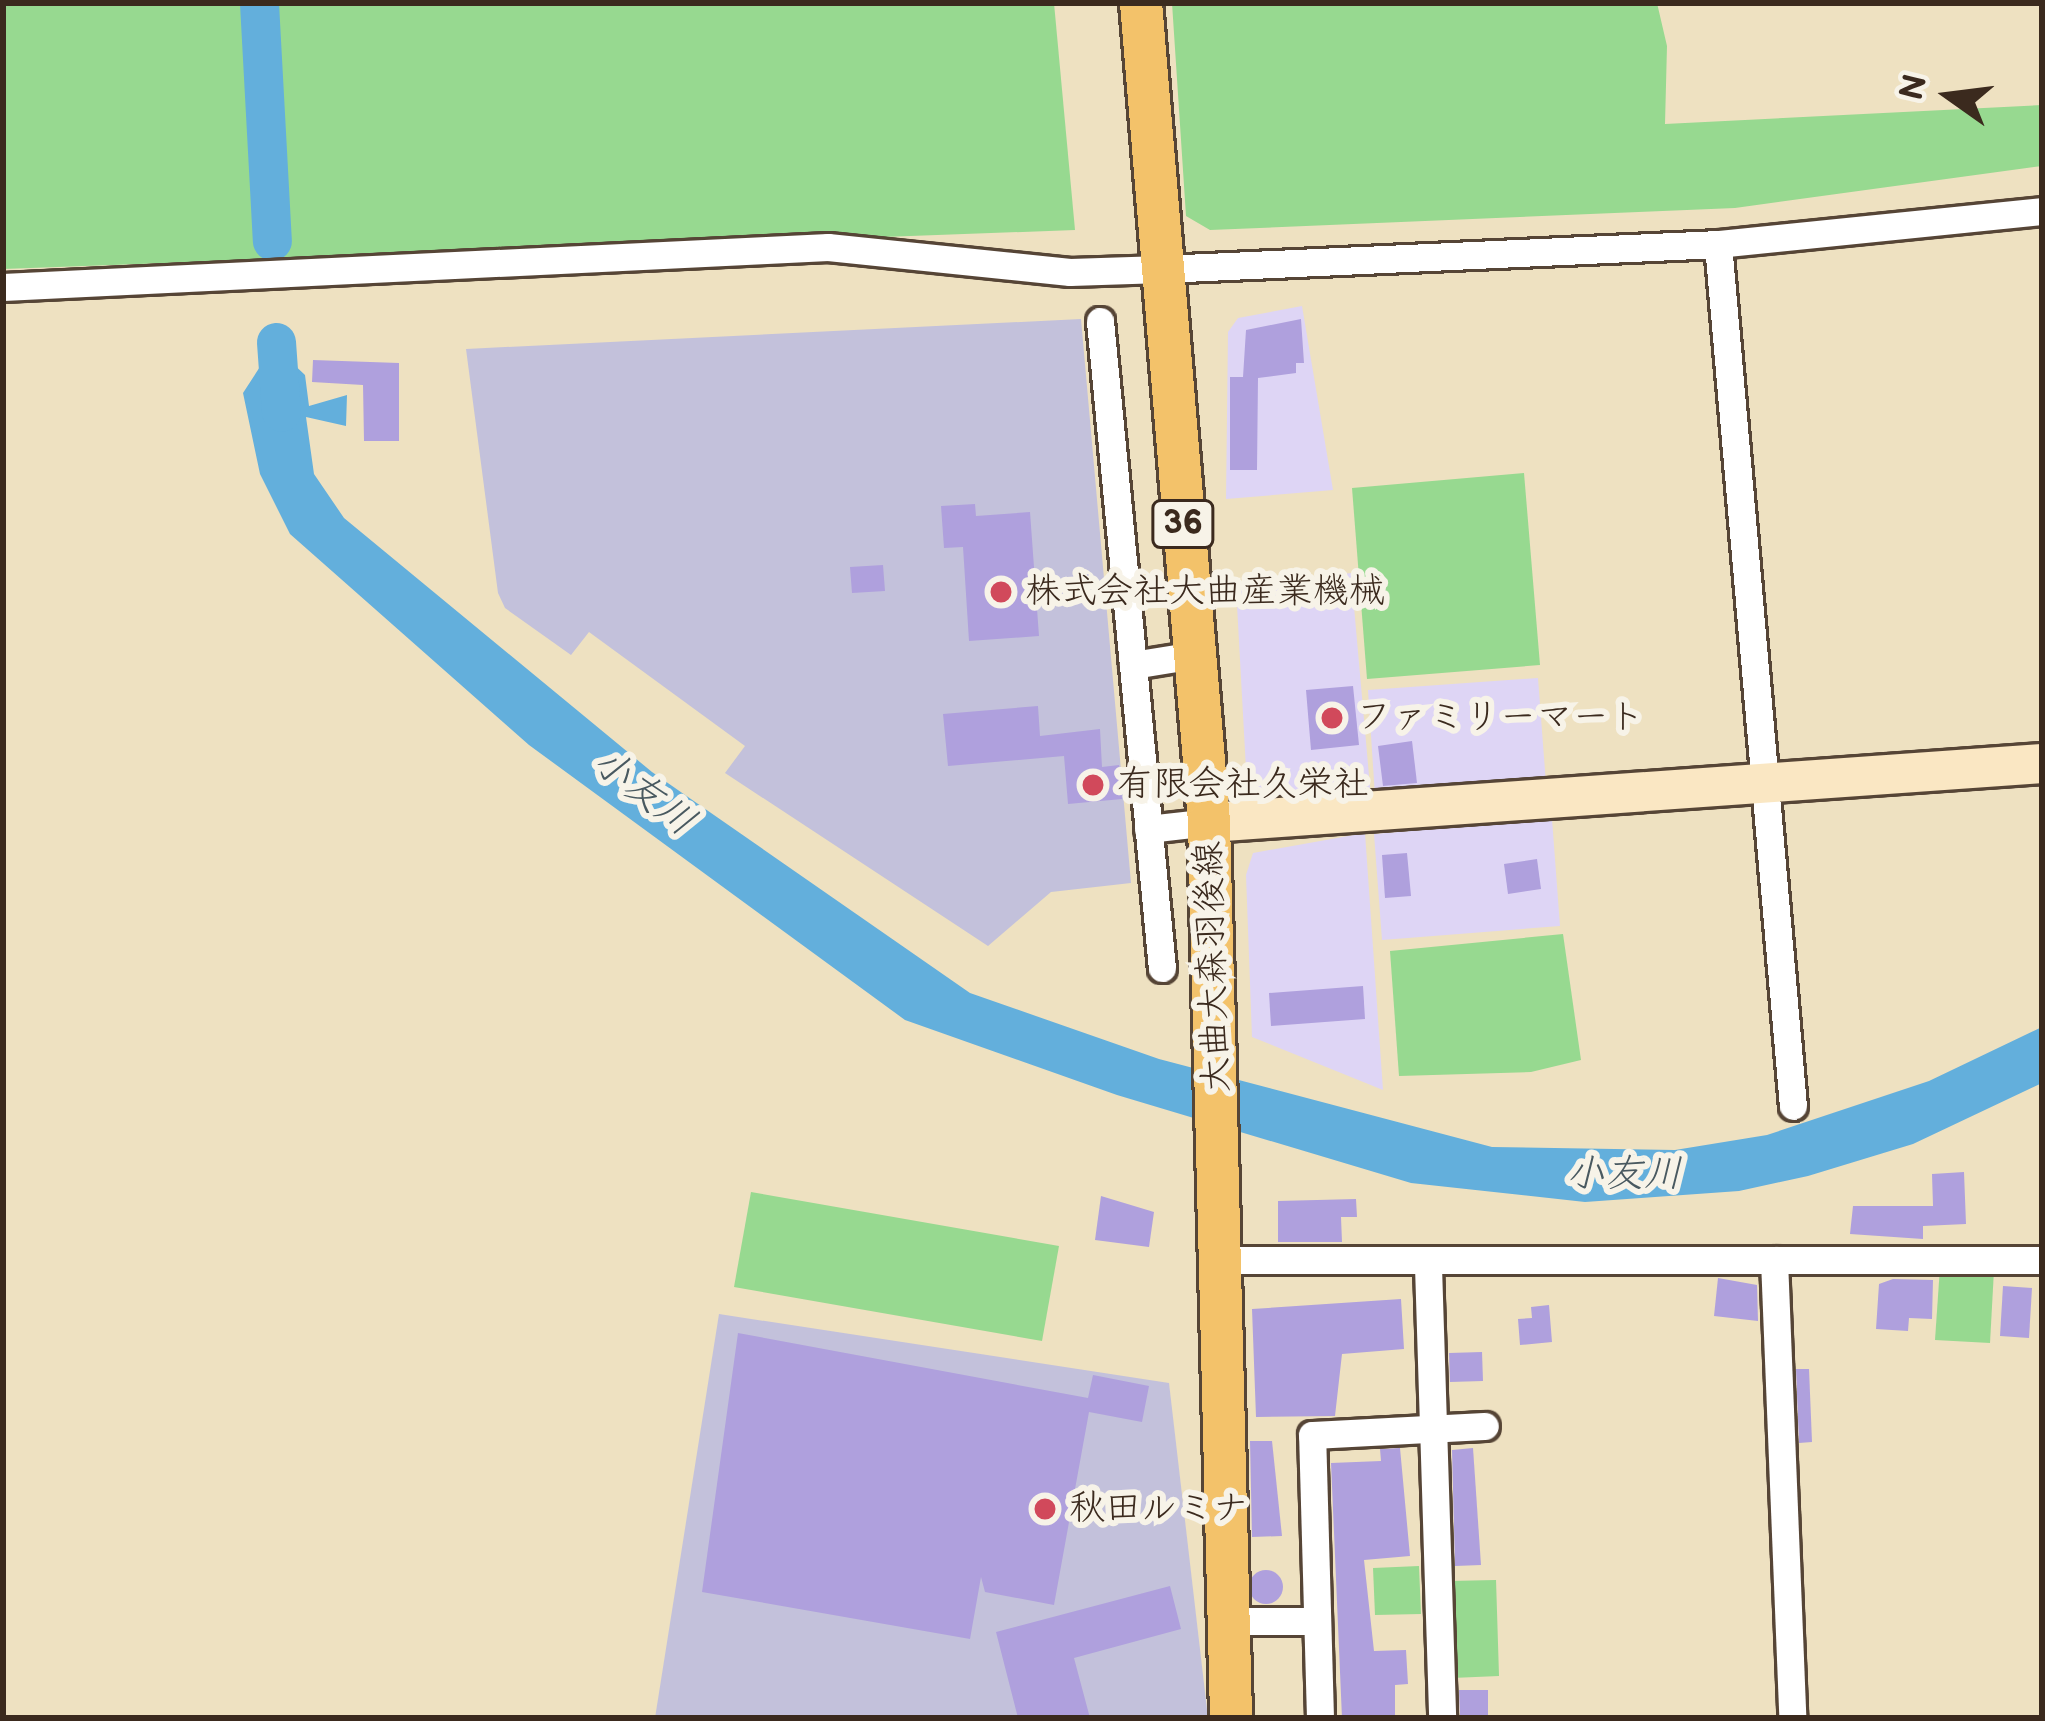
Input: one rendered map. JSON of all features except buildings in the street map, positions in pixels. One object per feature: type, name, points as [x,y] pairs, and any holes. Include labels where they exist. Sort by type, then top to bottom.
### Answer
[{"type":"main road","name":"大曲大森羽後線","points":[[1141,3],[1209,822],[1225,1622],[1231,1718]]},
{"type":"street","points":[[3,287],[828,247],[1070,272],[1162,269],[1718,244],[2042,211]]},
{"type":"street","points":[[1718,244],[1793,1106]]},
{"type":"street","points":[[1100,321],[1162,968]]},
{"type":"street","points":[[1133,665],[1195,655]]},
{"type":"street","points":[[1148,829],[1763,788],[2042,763]]},
{"type":"street","points":[[1221,1260],[1428,1266],[1563,1257],[2042,1260]]},
{"type":"street","points":[[1774,1260],[1792,1718]]},
{"type":"street","points":[[1428,1266],[1442,1718]]},
{"type":"street","points":[[1320,1718],[1312,1435],[1485,1426]]},
{"type":"street","points":[[1225,1622],[1316,1621]]},
{"type":"shaded area","points":[[1302,306],[1333,490],[1226,499],[1228,332],[1238,318]]},
{"type":"shaded area","points":[[1081,319],[1131,883],[1051,892],[988,946],[725,773],[745,746],[589,632],[571,655],[505,608],[498,593],[466,349]]},
{"type":"shaded area","points":[[1351,573],[1371,798],[1266,805],[1246,769],[1236,587]]},
{"type":"shaded area","points":[[1538,678],[1546,784],[1375,796],[1368,690]]},
{"type":"shaded area","points":[[1552,819],[1560,926],[1382,940],[1374,834]]},
{"type":"shaded area","points":[[1365,833],[1383,1090],[1252,1037],[1246,875],[1253,853]]},
{"type":"shaded area","points":[[719,1314],[1169,1383],[1208,1718],[655,1718]]},
{"type":"green space","points":[[3,3],[1054,3],[1075,230],[3,269]]},
{"type":"green space","points":[[1172,3],[1657,3],[1667,46],[1665,124],[2042,105],[2042,166],[1735,208],[1210,230],[1186,216]]},
{"type":"green space","points":[[1524,473],[1540,665],[1367,679],[1352,488]]},
{"type":"green space","points":[[1563,934],[1581,1060],[1531,1072],[1399,1076],[1390,951]]},
{"type":"green space","points":[[751,1192],[1059,1246],[1042,1341],[734,1287]]},
{"type":"green space","points":[[1940,1267],[1994,1270],[1990,1343],[1935,1340]]},
{"type":"green space","points":[[1419,1566],[1421,1614],[1375,1615],[1373,1568]]},
{"type":"green space","points":[[1496,1580],[1499,1676],[1452,1678],[1449,1581]]},
{"type":"water","points":[[287,358],[305,375],[309,406],[347,395],[346,426],[306,417],[314,474],[344,518],[652,772],[970,993],[1159,1059],[1492,1147],[1675,1150],[1767,1135],[1929,1081],[2042,1027],[2042,1083],[1913,1144],[1808,1176],[1739,1191],[1585,1202],[1411,1183],[1117,1095],[905,1020],[529,745],[290,534],[260,474],[243,393],[265,359]]},
{"type":"waterway","name":"小友川","points":[[259,3],[272,241]]},
{"type":"waterway","name":"小友川","points":[[276,342],[281,412]]},
{"type":"place","name":"株式会社大曲産業機械","points":[[1001,592]]},
{"type":"place","name":"ファミリーマート","points":[[1332,718]]},
{"type":"place","name":"有限会社久栄社","points":[[1093,785]]},
{"type":"place","name":"秋田ルミナ","points":[[1045,1509]]}]
